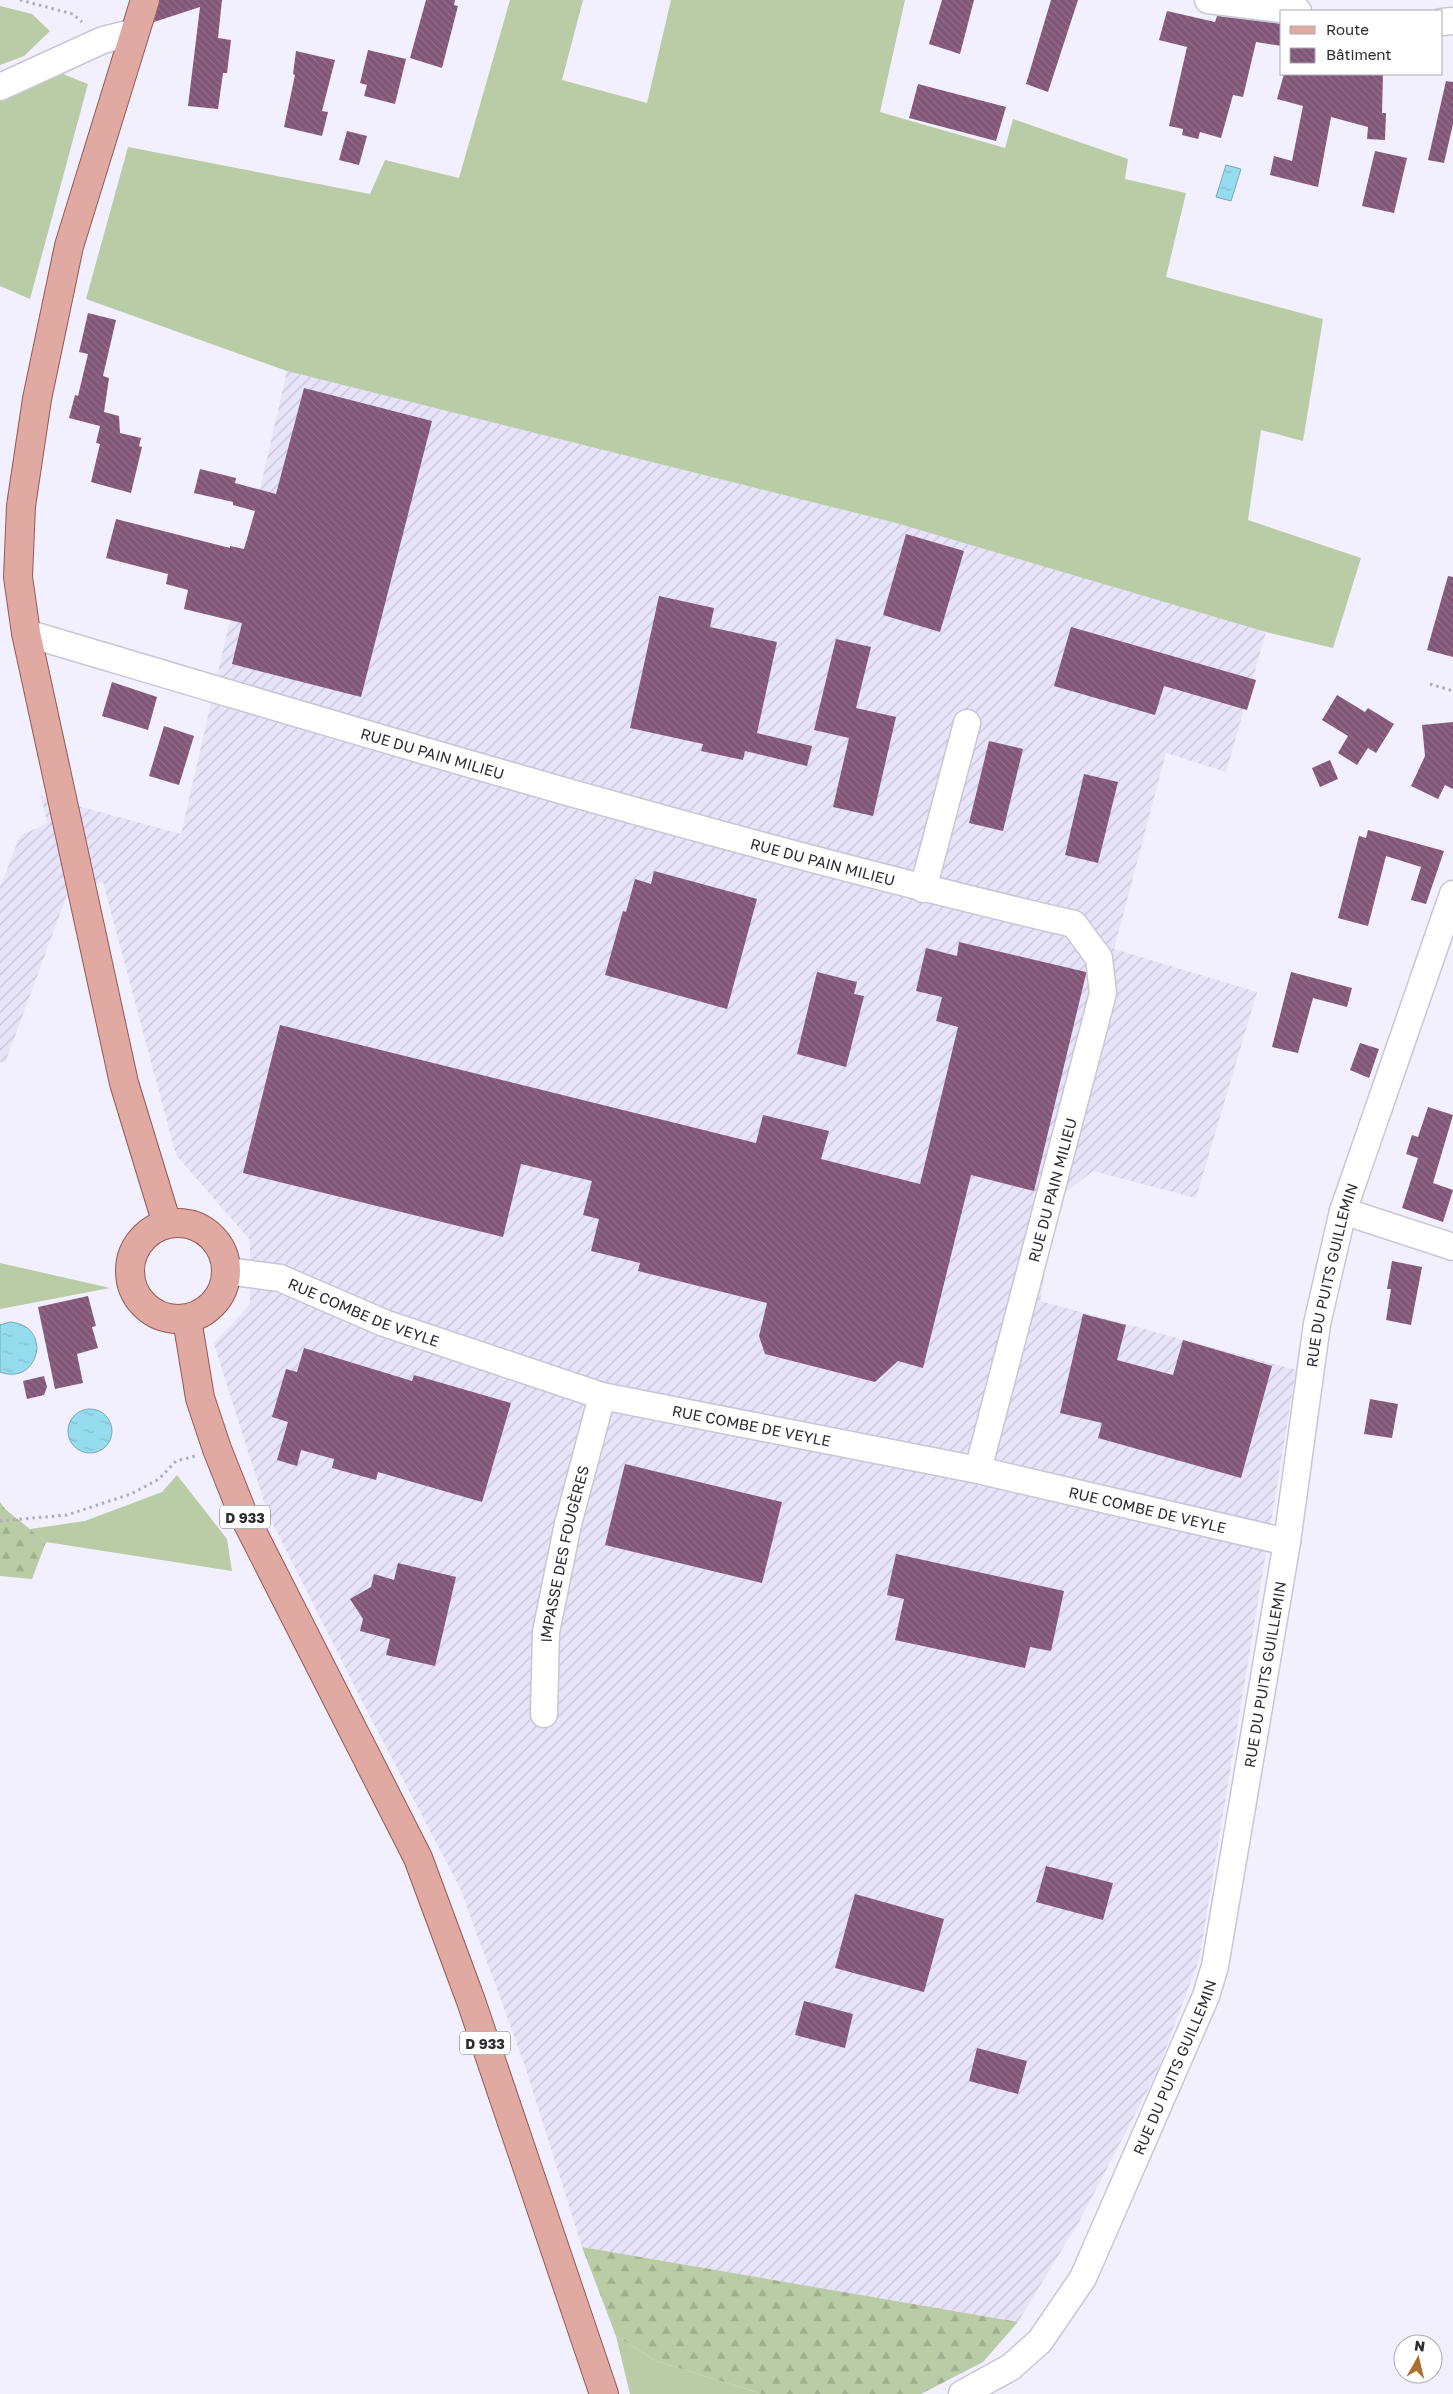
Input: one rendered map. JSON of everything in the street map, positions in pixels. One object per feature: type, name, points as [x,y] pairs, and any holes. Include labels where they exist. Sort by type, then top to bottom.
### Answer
[{"type":"main road","points":[[145,0],[69,246],[37,400],[21,506],[18,577],[26,633],[124,1082],[167,1224]]},
{"type":"main road","points":[[187,1223],[202,1229],[216,1240],[224,1255],[227,1271],[224,1287],[216,1302],[203,1313],[187,1319],[172,1319],[156,1314],[143,1304],[133,1290],[130,1274],[132,1257],[139,1242],[152,1230],[167,1224],[187,1223]]},
{"type":"main road","name":"D 933","points":[[187,1319],[200,1398],[217,1449],[242,1512],[418,1858],[471,2001],[604,2394]]},
{"type":"street","points":[[1208,0],[1290,10]]},
{"type":"street","points":[[0,87],[103,40],[135,32]]},
{"type":"street","name":"RUE DU PAIN MILIEU","points":[[26,633],[525,781],[923,889],[1074,924],[1099,958],[1103,994],[978,1470]]},
{"type":"street","points":[[923,889],[967,723]]},
{"type":"street","name":"RUE DU PUITS GUILLEMIN","points":[[962,2394],[1012,2367],[1040,2341],[1083,2278],[1206,1996],[1215,1966],[1287,1542],[1317,1324],[1343,1211],[1453,894]]},
{"type":"street","points":[[1343,1211],[1453,1247]]},
{"type":"street","name":"RUE COMBE DE VEYLE","points":[[227,1271],[280,1278],[384,1324],[602,1396],[978,1470],[1287,1542]]},
{"type":"street","name":"IMPASSE DES FOUGÈRES","points":[[544,1714],[546,1632],[568,1524],[602,1396]]},
{"type":"path","points":[[20,0],[73,14],[103,40]]},
{"type":"path","points":[[1430,684],[1453,691]]},
{"type":"path","points":[[0,1521],[67,1515],[131,1494],[159,1479],[176,1461],[217,1449]]},
{"type":"shaded area","points":[[287,371],[896,523],[1266,632],[1226,772],[1166,753],[1114,949],[1257,992],[1196,1198],[1093,1171],[1057,1199],[1040,1301],[1296,1370],[1199,1960],[1156,2074],[1080,2220],[1018,2322],[582,2247],[525,2066],[460,1888],[365,1707],[268,1514],[214,1344],[250,1304],[250,1240],[176,1155],[103,882],[67,895],[5,1063],[0,1062],[0,887],[20,836],[47,823],[41,796],[181,834]]},
{"type":"green space","points":[[510,0],[583,0],[562,80],[647,103],[671,0],[905,0],[880,112],[1005,148],[1013,119],[1128,159],[1125,179],[1186,193],[1166,277],[1323,319],[1303,441],[1261,430],[1248,520],[1361,558],[1333,648],[1266,632],[896,523],[287,371],[86,299],[128,147],[370,194],[385,160],[459,178]]},
{"type":"green space","points":[[0,6],[32,14],[50,31],[24,56],[0,65]]},
{"type":"green space","points":[[58,72],[88,84],[30,299],[0,286],[0,101]]},
{"type":"green space","points":[[0,1263],[110,1288],[0,1309]]},
{"type":"green space","points":[[177,1475],[227,1539],[232,1571],[46,1542],[30,1529],[85,1521],[162,1492]]},
{"type":"green space","points":[[0,1502],[5,1509],[46,1542],[32,1579],[0,1576]]},
{"type":"green space","points":[[582,2247],[1018,2322],[983,2362],[921,2394],[762,2394],[656,2361],[616,2336]]},
{"type":"green space","points":[[616,2336],[656,2361],[762,2394],[630,2394]]},
{"type":"water","points":[[1226,165],[1241,169],[1231,201],[1216,197]]},
{"type":"water","points":[[10,1322],[30,1330],[35,1338],[37,1349],[33,1362],[29,1367],[19,1373],[7,1374],[0,1372],[0,1325]]},
{"type":"water","points":[[90,1409],[102,1413],[108,1419],[112,1431],[108,1443],[102,1449],[90,1453],[78,1449],[72,1443],[68,1431],[72,1419],[78,1413]]},
{"type":"building","points":[[160,0],[222,0],[218,38],[231,40],[227,73],[223,73],[218,109],[188,106],[200,7],[154,22]]},
{"type":"building","points":[[426,0],[455,0],[454,5],[458,6],[442,68],[410,58]]},
{"type":"building","points":[[942,0],[974,0],[960,54],[929,44]]},
{"type":"building","points":[[1051,0],[1078,0],[1048,92],[1026,84]]},
{"type":"building","points":[[1167,11],[1215,22],[1217,16],[1280,24],[1280,46],[1256,42],[1243,97],[1233,95],[1221,138],[1200,132],[1198,139],[1182,135],[1183,129],[1169,126],[1187,47],[1159,40]]},
{"type":"building","points":[[368,50],[406,59],[395,104],[364,96],[367,85],[360,83]]},
{"type":"building","points":[[296,51],[335,60],[322,111],[328,112],[322,136],[284,127],[295,75],[293,74]]},
{"type":"building","points":[[1284,75],[1383,75],[1382,113],[1386,113],[1385,140],[1367,139],[1368,127],[1331,117],[1318,187],[1270,175],[1274,156],[1292,161],[1303,106],[1277,99]]},
{"type":"building","points":[[1446,81],[1453,82],[1453,124],[1444,163],[1428,160]]},
{"type":"building","points":[[918,84],[1006,107],[996,141],[909,118]]},
{"type":"building","points":[[347,131],[367,136],[359,165],[339,160]]},
{"type":"building","points":[[1375,151],[1407,158],[1394,213],[1362,206]]},
{"type":"building","points":[[88,313],[116,320],[103,376],[109,378],[104,412],[119,416],[120,433],[141,438],[139,446],[142,447],[131,493],[91,482],[100,444],[96,443],[100,426],[69,418],[75,395],[78,396],[88,354],[79,352]]},
{"type":"building","points":[[304,388],[432,421],[361,697],[232,664],[242,623],[184,609],[188,590],[166,584],[168,574],[106,558],[116,519],[230,548],[230,546],[244,549],[255,511],[233,505],[233,502],[194,493],[200,469],[236,478],[235,483],[276,494]]},
{"type":"building","points":[[906,534],[964,551],[940,632],[883,615]]},
{"type":"building","points":[[1448,576],[1453,577],[1453,657],[1427,650]]},
{"type":"building","points":[[659,596],[714,608],[710,627],[777,642],[757,733],[812,746],[807,766],[745,751],[743,760],[701,751],[703,744],[630,728]]},
{"type":"building","points":[[1071,627],[1256,680],[1247,710],[1164,686],[1155,715],[1054,686]]},
{"type":"building","points":[[836,639],[871,647],[856,708],[896,717],[873,816],[833,807],[849,738],[814,730]]},
{"type":"building","points":[[112,682],[157,697],[148,730],[102,716]]},
{"type":"building","points":[[1337,695],[1365,712],[1368,708],[1394,724],[1376,753],[1368,748],[1357,765],[1338,753],[1348,736],[1322,720]]},
{"type":"building","points":[[1453,722],[1453,789],[1445,785],[1438,799],[1411,786],[1425,756],[1422,725]]},
{"type":"building","points":[[164,726],[194,736],[179,785],[149,776]]},
{"type":"building","points":[[989,741],[1023,749],[1003,831],[969,823]]},
{"type":"building","points":[[1330,760],[1338,779],[1320,787],[1312,768]]},
{"type":"building","points":[[1084,774],[1118,782],[1098,863],[1065,855]]},
{"type":"building","points":[[1368,830],[1444,851],[1426,904],[1411,900],[1421,867],[1386,856],[1368,926],[1338,918],[1359,836],[1366,838]]},
{"type":"building","points":[[654,871],[757,899],[727,1009],[605,975],[623,911],[626,912],[635,879],[651,884]]},
{"type":"building","points":[[959,942],[1086,972],[1086,974],[1034,1191],[971,1175],[923,1368],[898,1361],[875,1382],[765,1354],[759,1336],[767,1303],[638,1271],[640,1263],[591,1251],[599,1219],[583,1215],[592,1181],[521,1164],[503,1237],[243,1173],[280,1025],[756,1143],[763,1115],[829,1131],[821,1159],[920,1184],[958,1027],[936,1021],[942,997],[916,991],[926,948],[957,956]]},
{"type":"building","points":[[817,972],[857,982],[854,994],[864,996],[846,1067],[797,1054]]},
{"type":"building","points":[[1291,972],[1352,988],[1347,1007],[1313,998],[1298,1053],[1272,1047]]},
{"type":"building","points":[[1360,1043],[1379,1049],[1369,1078],[1350,1070]]},
{"type":"building","points":[[1428,1107],[1453,1115],[1433,1183],[1453,1190],[1443,1222],[1402,1208],[1418,1158],[1406,1154],[1412,1135],[1418,1137]]},
{"type":"building","points":[[1392,1261],[1422,1267],[1411,1325],[1386,1320],[1391,1289],[1387,1289]]},
{"type":"building","points":[[88,1296],[96,1326],[92,1327],[98,1348],[77,1354],[83,1383],[55,1389],[38,1307]]},
{"type":"building","points":[[1083,1314],[1126,1325],[1117,1360],[1173,1375],[1183,1340],[1272,1366],[1241,1478],[1098,1438],[1102,1423],[1060,1413]]},
{"type":"building","points":[[304,1348],[412,1381],[414,1375],[511,1403],[482,1502],[378,1472],[376,1480],[332,1468],[334,1459],[301,1450],[297,1466],[277,1460],[288,1422],[272,1417],[286,1369],[297,1372]]},
{"type":"building","points":[[44,1376],[47,1387],[44,1395],[27,1399],[23,1381]]},
{"type":"building","points":[[1370,1399],[1398,1404],[1392,1438],[1364,1434]]},
{"type":"building","points":[[625,1464],[782,1502],[762,1583],[605,1545]]},
{"type":"building","points":[[896,1554],[1064,1591],[1051,1651],[1030,1647],[1025,1668],[895,1640],[904,1599],[887,1595]]},
{"type":"building","points":[[398,1563],[456,1577],[435,1666],[386,1655],[390,1639],[360,1631],[363,1619],[350,1599],[371,1587],[374,1574],[394,1580]]},
{"type":"building","points":[[1046,1866],[1113,1883],[1103,1920],[1036,1902]]},
{"type":"building","points":[[855,1894],[944,1919],[924,1992],[835,1968]]},
{"type":"building","points":[[804,2001],[853,2014],[845,2048],[795,2035]]},
{"type":"building","points":[[977,2048],[1027,2061],[1018,2094],[969,2081]]}]
